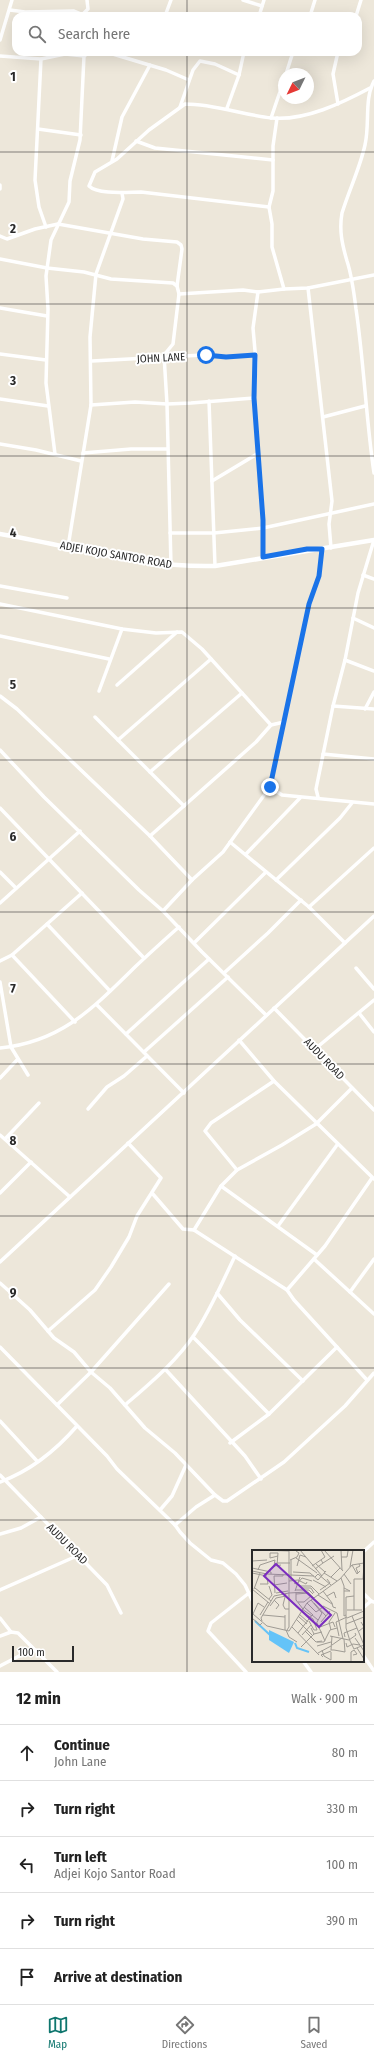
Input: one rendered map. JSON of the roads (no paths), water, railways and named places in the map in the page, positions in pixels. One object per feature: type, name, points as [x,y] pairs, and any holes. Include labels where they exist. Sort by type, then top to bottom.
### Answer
[{"type":"street","points":[[0,40],[12,0]]},
{"type":"street","points":[[86,12],[88,9],[87,0]]},
{"type":"street","points":[[166,12],[171,0]]},
{"type":"street","points":[[244,0],[262,6]]},
{"type":"street","points":[[260,12],[264,0]]},
{"type":"street","points":[[311,12],[315,0]]},
{"type":"street","points":[[357,12],[361,0]]},
{"type":"street","points":[[10,10],[25,12],[77,12]]},
{"type":"street","points":[[0,56],[41,59],[55,56]]},
{"type":"street","points":[[55,454],[48,406],[46,360],[47,268],[50,245],[69,202],[70,181],[81,134],[84,56]]},
{"type":"street","points":[[120,56],[150,65],[189,80]]},
{"type":"street","points":[[227,108],[239,75],[243,56]]},
{"type":"street","points":[[288,68],[292,56]]},
{"type":"street","points":[[337,56],[333,74],[338,104]]},
{"type":"street","points":[[41,59],[35,180],[39,207],[46,227]]},
{"type":"street","points":[[179,108],[196,64],[204,61],[215,64],[239,75]]},
{"type":"street","points":[[112,161],[122,117],[150,65]]},
{"type":"street","points":[[374,81],[370,88],[368,97],[369,115],[365,146],[344,206],[340,223],[342,250],[347,261],[359,327],[365,406],[374,473]]},
{"type":"street","points":[[269,206],[141,192],[122,193],[93,190],[89,186],[95,172],[112,161],[179,108],[187,104],[227,108],[271,118],[298,117],[338,104],[370,88]]},
{"type":"street","points":[[271,118],[278,98]]},
{"type":"street","points":[[369,115],[374,116]]},
{"type":"street","points":[[277,118],[273,160],[273,191],[269,206],[272,224],[272,247],[284,288]]},
{"type":"street","points":[[38,129],[81,134]]},
{"type":"street","points":[[136,141],[155,148],[273,160]]},
{"type":"street","points":[[68,547],[91,404],[92,361],[90,337],[96,274],[112,234],[123,199],[122,193]]},
{"type":"street","points":[[0,236],[7,239],[58,224],[112,234],[179,243],[182,249],[177,286],[179,294],[173,344],[165,352],[164,358],[167,404],[171,566]]},
{"type":"street","points":[[0,259],[47,268],[96,274],[111,279],[173,283],[177,286]]},
{"type":"street","points":[[179,294],[243,290],[258,292],[284,288],[308,288],[374,275]]},
{"type":"street","points":[[308,288],[332,501],[330,514],[332,548]]},
{"type":"street","points":[[258,292],[253,316],[255,355],[254,398],[263,528],[263,557]]},
{"type":"street","points":[[0,308],[47,316]]},
{"type":"street","points":[[0,354],[46,360]]},
{"type":"street","name":"JOHN LANE","points":[[92,361],[203,355],[226,357],[255,355]]},
{"type":"street","points":[[91,404],[135,402],[167,404],[254,398]]},
{"type":"street","points":[[0,399],[48,406]]},
{"type":"street","points":[[209,401],[215,566]]},
{"type":"street","points":[[323,417],[365,406]]},
{"type":"street","points":[[0,444],[55,454],[81,461]]},
{"type":"street","points":[[83,453],[132,449],[168,449]]},
{"type":"street","points":[[212,481],[257,454]]},
{"type":"street","points":[[170,533],[214,533],[263,528],[374,504]]},
{"type":"street","name":"ADJEI KOJO SANTOR ROAD","points":[[0,534],[171,566],[215,566],[307,549],[332,548],[374,540]]},
{"type":"street","points":[[318,797],[316,789],[333,706],[345,660],[363,575],[374,540]]},
{"type":"street","points":[[163,911],[192,880],[223,852],[270,787],[309,604],[319,576],[322,549]]},
{"type":"street","points":[[363,575],[374,579]]},
{"type":"street","points":[[0,586],[67,598]]},
{"type":"street","points":[[0,604],[122,629],[156,633],[178,631],[184,633],[211,659],[271,725]]},
{"type":"street","points":[[354,618],[374,628]]},
{"type":"street","points":[[99,691],[109,659],[122,629]]},
{"type":"street","points":[[117,685],[178,631]]},
{"type":"street","points":[[0,636],[109,659]]},
{"type":"street","points":[[118,740],[211,659]]},
{"type":"street","points":[[345,660],[374,671]]},
{"type":"street","points":[[365,709],[374,692]]},
{"type":"street","points":[[150,772],[242,693]]},
{"type":"street","points":[[0,696],[16,709],[150,836],[192,880]]},
{"type":"street","points":[[333,706],[374,709]]},
{"type":"street","points":[[95,717],[184,806]]},
{"type":"street","points":[[150,836],[256,742],[271,725],[284,722]]},
{"type":"street","points":[[0,750],[266,1015]]},
{"type":"street","points":[[323,754],[374,759]]},
{"type":"street","points":[[270,787],[282,795],[300,798],[318,797],[352,803],[374,804]]},
{"type":"street","points":[[246,854],[300,798]]},
{"type":"street","points":[[276,880],[340,818],[352,803]]},
{"type":"street","points":[[0,808],[144,958]]},
{"type":"street","points":[[0,903],[48,858],[80,831]]},
{"type":"street","points":[[230,842],[309,907],[345,943]]},
{"type":"street","points":[[309,907],[374,848]]},
{"type":"street","points":[[0,872],[16,888]]},
{"type":"street","points":[[194,943],[266,872]]},
{"type":"street","points":[[0,961],[12,955],[82,893]]},
{"type":"street","points":[[224,973],[301,900]]},
{"type":"street","points":[[0,1262],[374,916]]},
{"type":"street","points":[[47,924],[110,991]]},
{"type":"street","points":[[0,1048],[12,1047],[52,1035],[75,1022],[97,1005],[144,958],[179,927]]},
{"type":"street","points":[[12,955],[75,1022]]},
{"type":"street","points":[[126,1034],[209,959]]},
{"type":"street","points":[[356,968],[374,989]]},
{"type":"street","points":[[144,1052],[228,977]]},
{"type":"street","points":[[0,982],[12,1047],[28,1075]]},
{"type":"street","points":[[315,1048],[374,1000]]},
{"type":"street","points":[[0,1004],[5,1004]]},
{"type":"street","points":[[97,1005],[184,1093]]},
{"type":"street","name":"AUDU ROAD","points":[[274,1008],[315,1048],[374,1110]]},
{"type":"street","points":[[359,1013],[374,1032]]},
{"type":"street","points":[[239,1040],[274,1081],[373,1179],[317,1256],[287,1290]]},
{"type":"street","points":[[88,1109],[107,1087],[124,1076],[147,1056]]},
{"type":"street","points":[[0,1078],[18,1058]]},
{"type":"street","points":[[237,1170],[205,1131],[211,1123],[274,1081]]},
{"type":"street","points":[[194,1230],[221,1186],[237,1170],[316,1124],[352,1088]]},
{"type":"street","points":[[5,1140],[38,1103]]},
{"type":"street","points":[[0,1135],[70,1197]]},
{"type":"street","points":[[48,1331],[95,1290],[111,1268],[129,1237],[137,1216],[161,1178],[128,1143]]},
{"type":"street","points":[[278,1226],[338,1145]]},
{"type":"street","points":[[0,1193],[31,1162]]},
{"type":"street","points":[[221,1186],[278,1226],[317,1256]]},
{"type":"street","points":[[152,1193],[183,1229],[194,1230],[287,1290],[294,1300],[368,1380]]},
{"type":"street","points":[[125,1405],[165,1369],[193,1337],[235,1256]]},
{"type":"street","points":[[314,1259],[374,1314]]},
{"type":"street","points":[[350,1292],[373,1262]]},
{"type":"street","points":[[0,1283],[30,1310],[54,1338],[74,1352],[91,1372],[125,1405],[145,1428],[175,1453],[223,1501],[227,1501],[284,1462],[320,1430],[354,1396],[374,1373]]},
{"type":"street","points":[[57,1405],[91,1372],[169,1284]]},
{"type":"street","points":[[217,1293],[240,1320],[304,1381]]},
{"type":"street","points":[[193,1337],[269,1414]]},
{"type":"street","points":[[0,1347],[117,1469],[160,1510],[202,1554],[211,1560],[223,1563],[236,1574],[242,1581],[252,1600]]},
{"type":"street","points":[[230,1443],[269,1414],[337,1347]]},
{"type":"street","points":[[165,1369],[230,1443],[245,1456],[261,1479]]},
{"type":"street","points":[[0,1421],[37,1461]]},
{"type":"street","points":[[0,1482],[37,1461],[60,1444],[77,1426]]},
{"type":"street","points":[[160,1510],[172,1496],[186,1465]]},
{"type":"street","name":"AUDU ROAD","points":[[0,1475],[40,1517],[80,1555],[107,1585],[121,1613]]},
{"type":"street","points":[[175,1525],[196,1507],[216,1495]]},
{"type":"street","points":[[0,1534],[21,1528],[40,1517]]},
{"type":"street","points":[[364,1551],[374,1542]]},
{"type":"street","points":[[0,1590],[80,1555]]},
{"type":"street","points":[[246,1672],[208,1631],[212,1623],[249,1593]]},
{"type":"street","points":[[364,1594],[372,1602]]},
{"type":"street","points":[[0,1618],[11,1632]]},
{"type":"street","points":[[0,1636],[11,1632],[18,1633],[57,1672]]},
{"type":"street","points":[[0,1666],[23,1654]]},
{"type":"street","points":[[364,1656],[374,1671]]},
{"type":"street","points":[[304,1662],[311,1672]]}]
